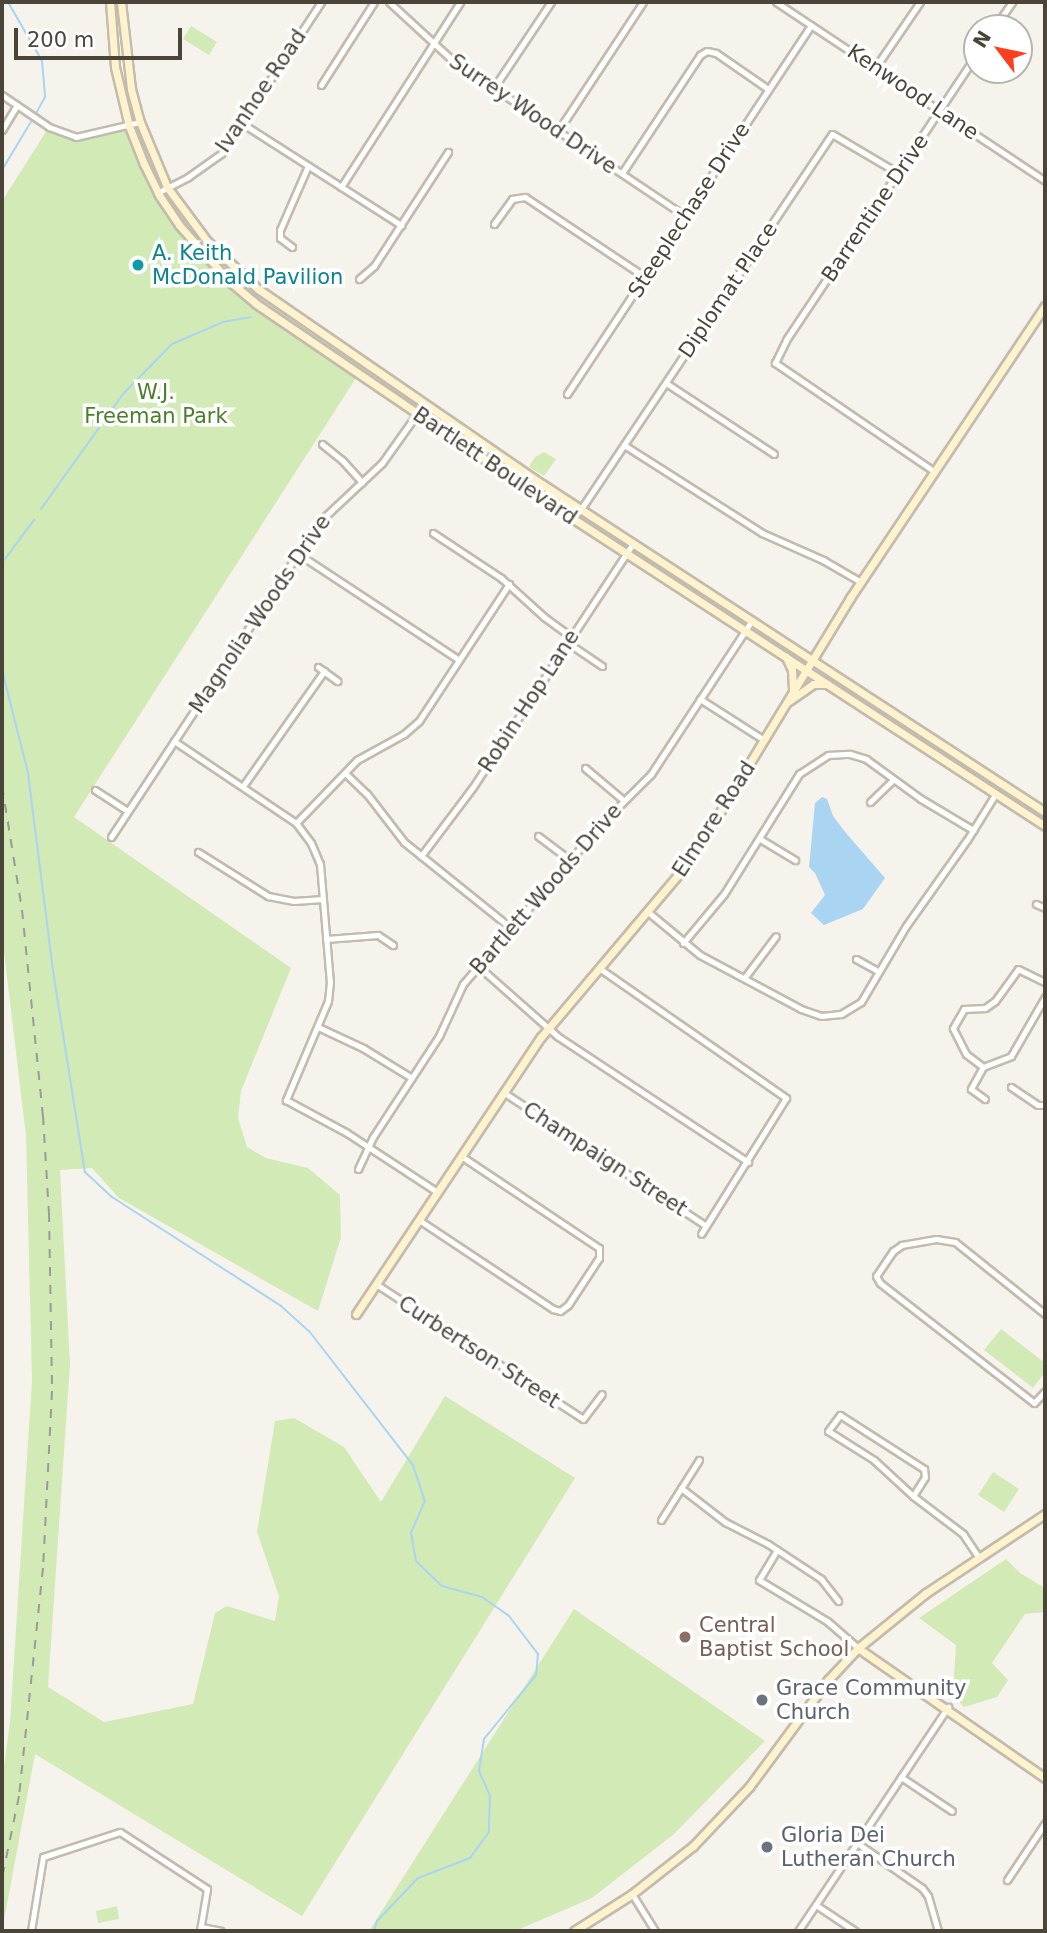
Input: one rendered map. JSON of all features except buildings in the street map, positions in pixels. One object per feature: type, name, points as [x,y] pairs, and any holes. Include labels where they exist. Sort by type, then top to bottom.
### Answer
[{"type":"main road","name":"Bartlett Boulevard","points":[[110,2],[114,67],[128,126],[158,193],[210,263],[244,294],[417,414],[627,554],[1045,826]]},
{"type":"main road","name":"Bartlett Boulevard","points":[[121,2],[127,63],[140,122],[167,187],[206,241],[258,289],[581,509],[1045,812]]},
{"type":"main road","points":[[114,67],[127,63]]},
{"type":"main road","name":"Elmore Road","points":[[356,1314],[548,1028],[692,858],[860,582],[1045,306]]},
{"type":"main road","points":[[786,656],[791,666],[793,691]]},
{"type":"main road","points":[[785,703],[813,684],[828,684]]},
{"type":"main road","points":[[917,742],[923,732]]},
{"type":"main road","points":[[574,1931],[632,1894],[693,1846],[749,1787],[828,1680],[858,1648],[926,1593],[1045,1514]]},
{"type":"main road","points":[[858,1648],[948,1707],[1045,1779]]},
{"type":"street","name":"Ivanhoe Road","points":[[158,193],[214,160],[243,124],[321,2]]},
{"type":"street","points":[[321,85],[374,2]]},
{"type":"street","name":"Surrey Wood Drive","points":[[389,2],[452,60],[685,216]]},
{"type":"street","points":[[341,187],[460,2]]},
{"type":"street","points":[[493,89],[551,2]]},
{"type":"street","points":[[876,68],[920,2]]},
{"type":"street","points":[[558,131],[640,3]]},
{"type":"street","name":"Kenwood Lane","points":[[780,3],[1045,180]]},
{"type":"street","name":"Steeplechase Drive","points":[[567,394],[811,25]]},
{"type":"street","points":[[622,173],[700,55],[707,51],[716,53],[768,89]]},
{"type":"street","name":"Barrentine Drive","points":[[935,472],[775,363],[786,340],[963,75]]},
{"type":"street","points":[[2,95],[50,127],[76,136],[140,122]]},
{"type":"street","points":[[2,130],[17,106]]},
{"type":"street","points":[[243,124],[401,225]]},
{"type":"street","name":"Diplomat Place","points":[[581,509],[832,134],[898,173]]},
{"type":"street","points":[[359,279],[371,270],[448,152]]},
{"type":"street","points":[[292,247],[281,240],[279,234],[291,211],[298,183],[308,166]]},
{"type":"street","points":[[494,224],[512,199],[525,197],[645,277]]},
{"type":"street","points":[[666,383],[774,454]]},
{"type":"street","name":"Magnolia Woods Drive","points":[[111,837],[320,520],[388,456],[424,404]]},
{"type":"street","points":[[322,444],[362,481]]},
{"type":"street","points":[[624,445],[757,530],[823,560],[860,582]]},
{"type":"street","points":[[433,533],[509,584],[544,617],[572,636]]},
{"type":"street","name":"Robin Hop Lane","points":[[421,856],[476,782],[634,543]]},
{"type":"street","points":[[298,553],[459,660]]},
{"type":"street","points":[[296,823],[364,754],[404,734],[415,725],[509,584]]},
{"type":"street","name":"Bartlett Woods Drive","points":[[358,1169],[368,1148],[439,1036],[457,993],[623,800],[654,770],[752,620]]},
{"type":"street","points":[[568,643],[601,666]]},
{"type":"street","points":[[243,786],[321,669],[337,681]]},
{"type":"street","points":[[700,699],[764,740]]},
{"type":"street","points":[[174,741],[296,823],[312,843],[320,864],[330,988],[318,1027],[286,1100],[437,1192]]},
{"type":"street","points":[[683,943],[724,894],[799,774],[828,755],[841,753],[858,756],[974,830]]},
{"type":"street","points":[[585,768],[623,800]]},
{"type":"street","points":[[345,773],[367,794],[400,839],[511,928]]},
{"type":"street","points":[[870,802],[893,780]]},
{"type":"street","points":[[95,790],[128,811]]},
{"type":"street","points":[[648,912],[683,943],[705,958],[811,1013],[831,1016],[848,1011],[862,1002],[914,914],[974,830],[996,793]]},
{"type":"street","points":[[537,836],[570,860]]},
{"type":"street","points":[[760,839],[795,860]]},
{"type":"street","points":[[198,852],[268,896],[294,901],[323,900]]},
{"type":"street","points":[[1037,904],[1045,908]]},
{"type":"street","points":[[326,939],[378,935],[393,945]]},
{"type":"street","points":[[745,977],[776,936]]},
{"type":"street","points":[[856,959],[879,972]]},
{"type":"street","points":[[478,966],[548,1028],[748,1162]]},
{"type":"street","points":[[599,968],[786,1098],[701,1234]]},
{"type":"street","points":[[983,1067],[966,1054],[953,1028],[964,1009],[985,1008],[995,1001],[1018,969],[1045,982]]},
{"type":"street","points":[[985,1099],[971,1089],[983,1067],[1011,1056],[1045,997]]},
{"type":"street","points":[[318,1027],[363,1048],[412,1078]]},
{"type":"street","points":[[1012,1087],[1038,1105],[1045,1105]]},
{"type":"street","name":"Champaign Street","points":[[503,1092],[706,1226]]},
{"type":"street","points":[[419,1220],[557,1311],[568,1306],[601,1252],[595,1244],[461,1156]]},
{"type":"street","points":[[1045,1314],[955,1242],[936,1239],[895,1248],[877,1272],[880,1283],[1034,1403],[1045,1391]]},
{"type":"street","name":"Curbertson Street","points":[[376,1284],[583,1419],[601,1394]]},
{"type":"street","points":[[913,1496],[925,1477],[924,1469],[843,1416],[837,1417],[828,1431],[874,1460],[913,1496],[963,1534],[979,1559]]},
{"type":"street","points":[[660,1520],[699,1460]]},
{"type":"street","points":[[681,1488],[731,1526],[777,1550],[826,1583],[838,1601]]},
{"type":"street","points":[[777,1550],[759,1580],[827,1621],[858,1648]]},
{"type":"street","points":[[798,1931],[948,1707]]},
{"type":"street","points":[[901,1777],[952,1811]]},
{"type":"street","points":[[1007,1880],[1045,1824]]},
{"type":"street","points":[[31,1931],[43,1857],[120,1832],[207,1889],[200,1929],[221,1931]]},
{"type":"street","points":[[857,1843],[922,1888],[928,1896],[938,1931]]},
{"type":"street","points":[[632,1894],[655,1931]]},
{"type":"street","points":[[816,1905],[855,1931]]},
{"type":"green space","points":[[191,26],[217,42],[209,55],[183,39]]},
{"type":"green space","name":"W.J. Freeman Park","points":[[140,122],[155,161],[198,230],[258,289],[365,364],[74,817],[291,968],[241,1091],[238,1118],[247,1147],[266,1158],[308,1168],[340,1195],[341,1237],[318,1311],[119,1198],[92,1168],[60,1170],[70,1364],[48,1687],[104,1722],[193,1704],[215,1613],[227,1606],[275,1621],[279,1596],[257,1532],[275,1421],[294,1418],[344,1447],[381,1502],[445,1396],[575,1478],[302,1916],[35,1754],[2,1931],[2,1781],[10,1722],[32,1380],[26,1136],[2,935],[2,201],[49,127],[76,137]]},
{"type":"green space","points":[[544,452],[556,459],[544,476],[529,467],[535,457]]},
{"type":"green space","points":[[1001,1329],[1045,1363],[1045,1372],[1033,1388],[984,1350]]},
{"type":"green space","points":[[993,1472],[1019,1489],[1004,1512],[978,1495]]},
{"type":"green space","points":[[1006,1559],[1020,1573],[1045,1588],[1045,1612],[1025,1614],[992,1663],[1008,1680],[997,1697],[964,1707],[953,1694],[956,1645],[919,1618]]},
{"type":"green space","points":[[574,1609],[765,1741],[674,1834],[592,1898],[515,1931],[369,1931]]},
{"type":"green space","points":[[117,1906],[119,1919],[98,1923],[96,1911]]},
{"type":"water","points":[[822,797],[827,799],[833,816],[846,833],[885,878],[863,909],[824,925],[811,913],[825,895],[815,873],[809,867],[815,803]]},
{"type":"waterway","points":[[8,2],[42,61],[45,97],[35,115]]},
{"type":"waterway","points":[[2,170],[32,120]]},
{"type":"waterway","points":[[41,509],[123,394],[172,344],[223,322],[251,317]]},
{"type":"waterway","points":[[2,563],[34,520]]},
{"type":"waterway","points":[[2,670],[28,773],[53,971],[85,1172],[112,1197],[281,1306],[309,1331],[413,1465],[425,1501],[411,1533],[416,1561],[442,1586],[482,1597],[509,1616],[538,1654],[536,1675],[484,1739],[479,1771],[490,1796],[489,1832],[470,1858],[418,1878],[377,1921],[374,1931]]},
{"type":"railway","points":[[2,786],[22,910],[43,1116],[49,1213],[52,1391],[43,1568],[19,1796],[2,1878]]},
{"type":"place","name":"A. Keith McDonald Pavilion","points":[[138,265]]},
{"type":"place","name":"Central Baptist School","points":[[685,1637]]},
{"type":"place","name":"Grace Community Church","points":[[762,1700]]},
{"type":"place","name":"Gloria Dei Lutheran Church","points":[[767,1847]]}]
